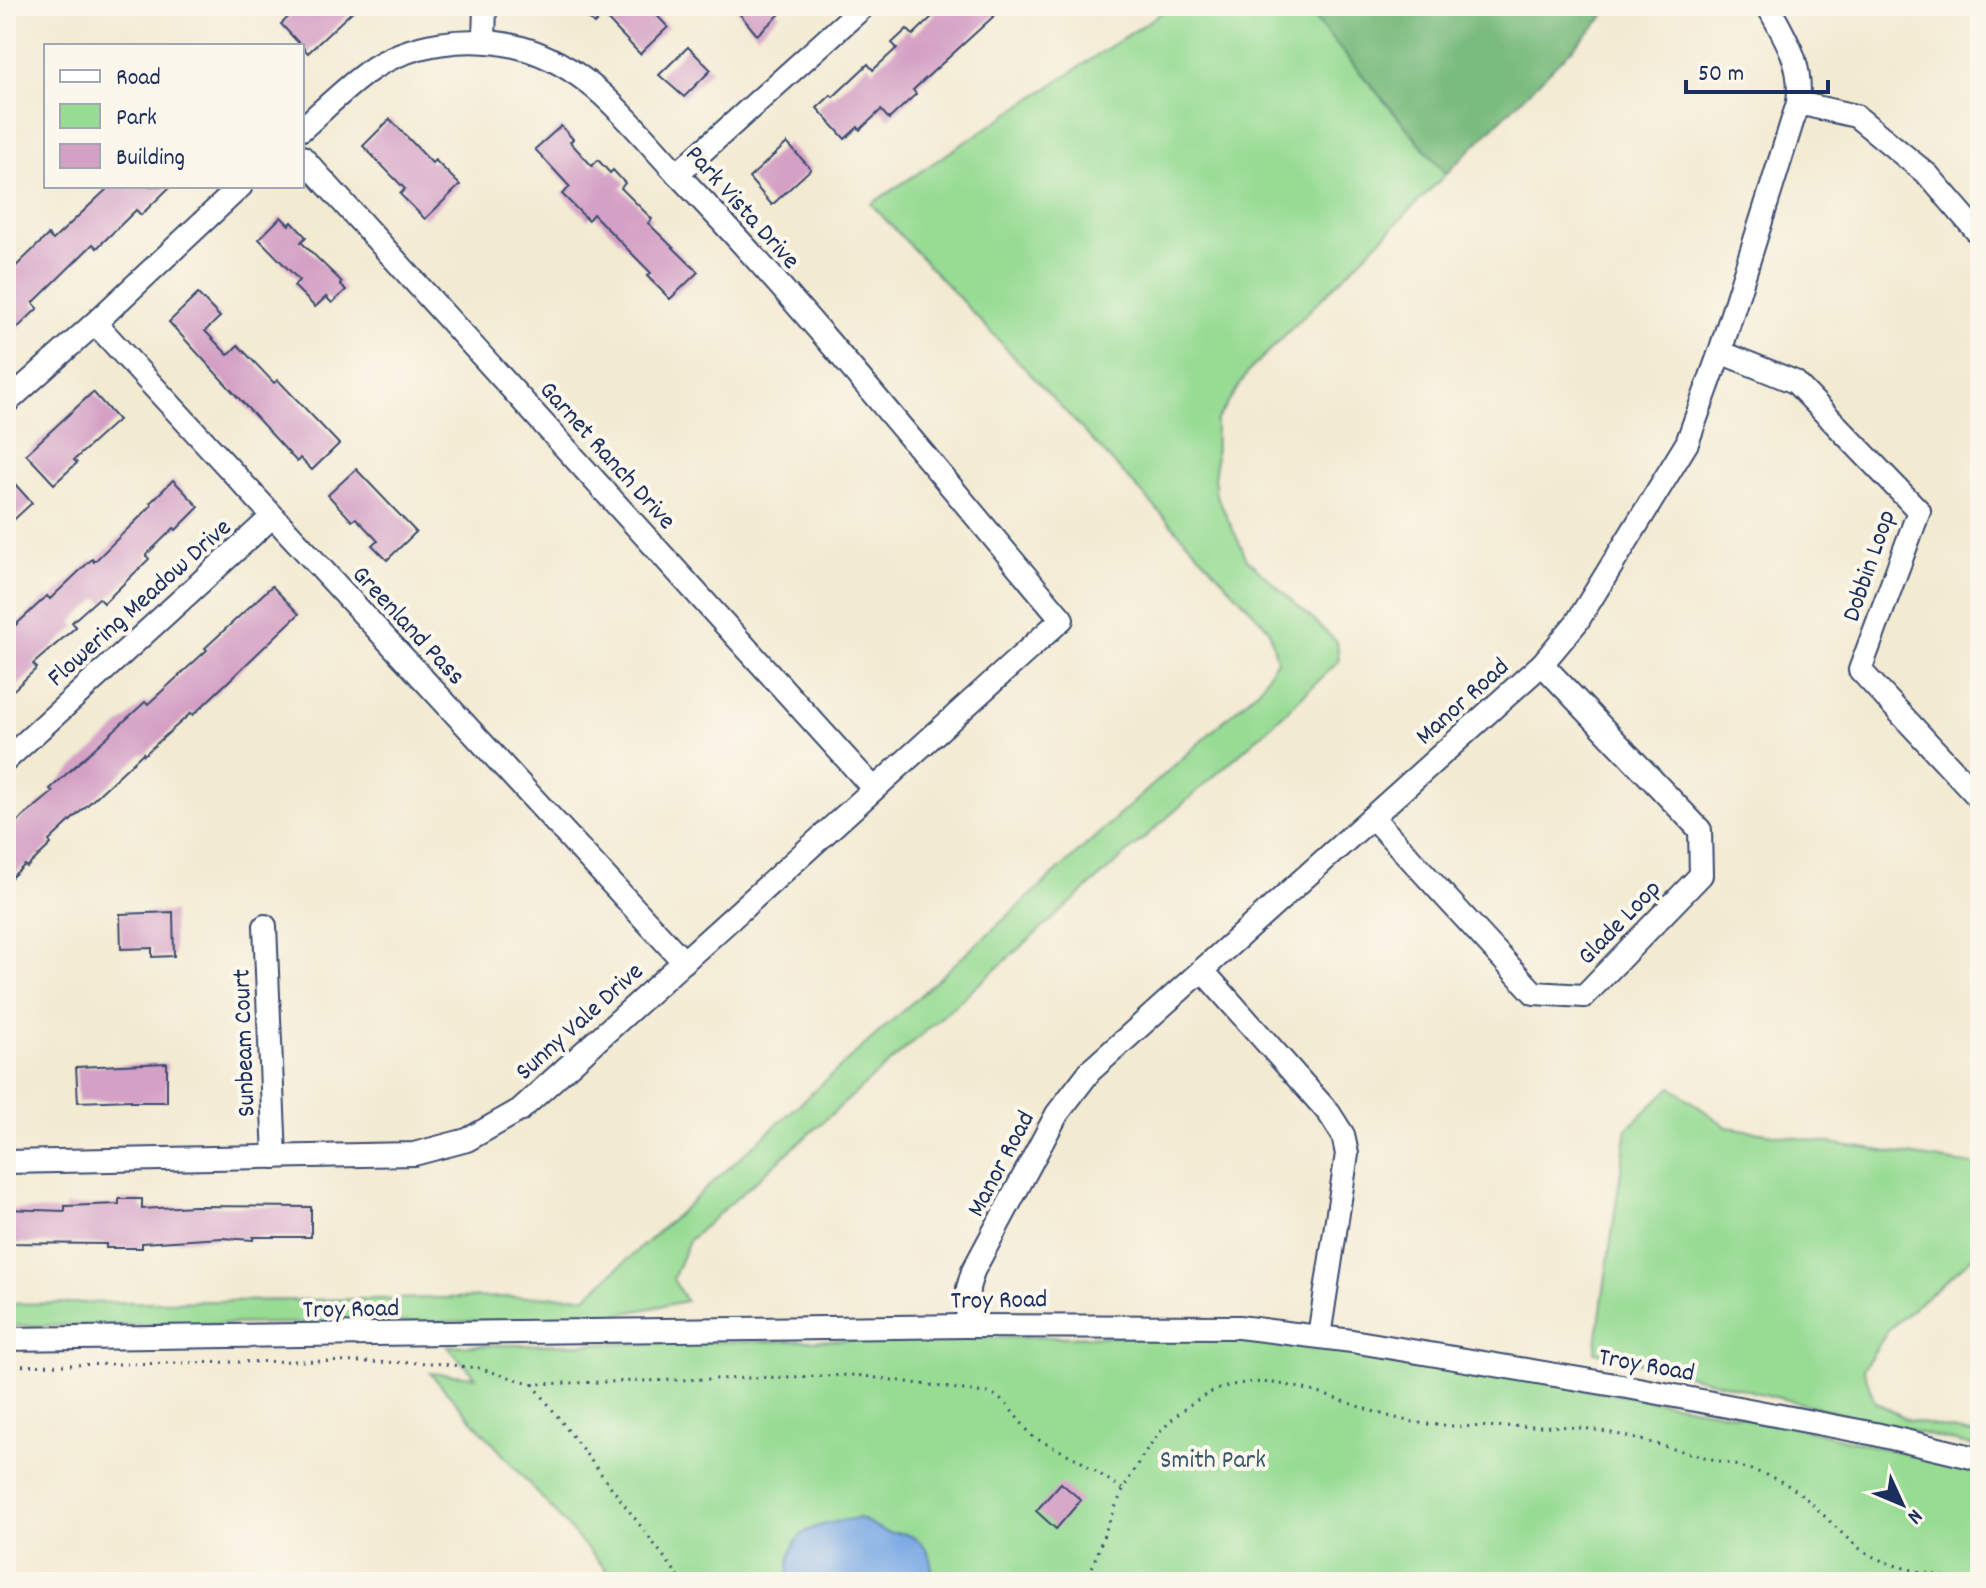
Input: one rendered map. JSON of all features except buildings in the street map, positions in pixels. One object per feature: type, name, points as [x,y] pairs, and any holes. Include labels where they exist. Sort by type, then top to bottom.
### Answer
[{"type":"street","points":[[484,41],[485,6]]},
{"type":"street","points":[[677,174],[864,6]]},
{"type":"street","name":"Manor Road","points":[[967,1326],[968,1288],[973,1271],[1057,1114],[1090,1071],[1542,664],[1577,622],[1687,443],[1720,352],[1798,103],[1799,72],[1795,58],[1768,6]]},
{"type":"street","name":"Park Vista Drive","points":[[304,127],[368,71],[428,46],[456,41],[484,41],[535,52],[580,76],[600,91],[750,250],[1062,619]]},
{"type":"street","points":[[1798,103],[1856,116],[1928,175],[1980,235]]},
{"type":"street","name":"Garnet Ranch Drive","points":[[304,159],[874,789]]},
{"type":"street","points":[[6,403],[239,188]]},
{"type":"street","name":"Greenland Pass","points":[[95,323],[684,962]]},
{"type":"street","name":"Dobbin Loop","points":[[1720,352],[1795,382],[1919,511],[1860,670],[1980,799]]},
{"type":"street","name":"Flowering Meadow Drive","points":[[6,760],[273,516]]},
{"type":"street","name":"Sunny Vale Drive","points":[[6,1162],[414,1154],[467,1140],[520,1110],[1062,619]]},
{"type":"street","name":"Glade Loop","points":[[1373,818],[1534,993],[1584,996],[1701,875],[1700,830],[1542,664]]},
{"type":"street","name":"Sunbeam Court","points":[[265,926],[275,1157]]},
{"type":"street","points":[[1202,970],[1329,1113],[1343,1135],[1347,1154],[1319,1336]]},
{"type":"street","name":"Troy Road","points":[[6,1339],[967,1326],[1239,1327],[1319,1336],[1633,1388],[1875,1434],[1980,1459]]},
{"type":"path","points":[[6,1366],[296,1361],[433,1363],[478,1368],[533,1384],[856,1375],[993,1394],[1006,1404],[1033,1437],[1077,1459],[1124,1490]]},
{"type":"path","points":[[533,1384],[683,1582]]},
{"type":"path","points":[[1087,1582],[1124,1490],[1154,1441],[1188,1407],[1218,1389],[1268,1384],[1304,1389],[1385,1416],[1420,1423],[1593,1430],[1738,1466],[1792,1488],[1809,1500],[1848,1539],[1875,1558],[1968,1582]]},
{"type":"green space","points":[[1172,6],[1304,6],[1446,174],[1249,371],[1216,421],[1215,492],[1247,559],[1337,642],[1339,661],[1271,726],[689,1240],[673,1279],[686,1301],[590,1320],[6,1326],[6,1304],[587,1296],[1259,689],[1277,660],[1269,629],[871,204]]},
{"type":"green space","points":[[1304,6],[1609,6],[1601,20],[1446,174]]},
{"type":"green space","points":[[1671,1087],[1727,1127],[1980,1166],[1980,1251],[1889,1329],[1863,1369],[1875,1402],[1909,1420],[1980,1436],[1980,1448],[1595,1352],[1627,1129]]},
{"type":"green space","name":"Smith Park","points":[[1260,1334],[1763,1419],[1980,1472],[1980,1582],[617,1582],[430,1373],[476,1377],[447,1346]]},
{"type":"water","points":[[858,1518],[883,1531],[906,1534],[920,1542],[928,1553],[933,1582],[789,1582],[791,1550],[805,1532],[828,1523]]}]
